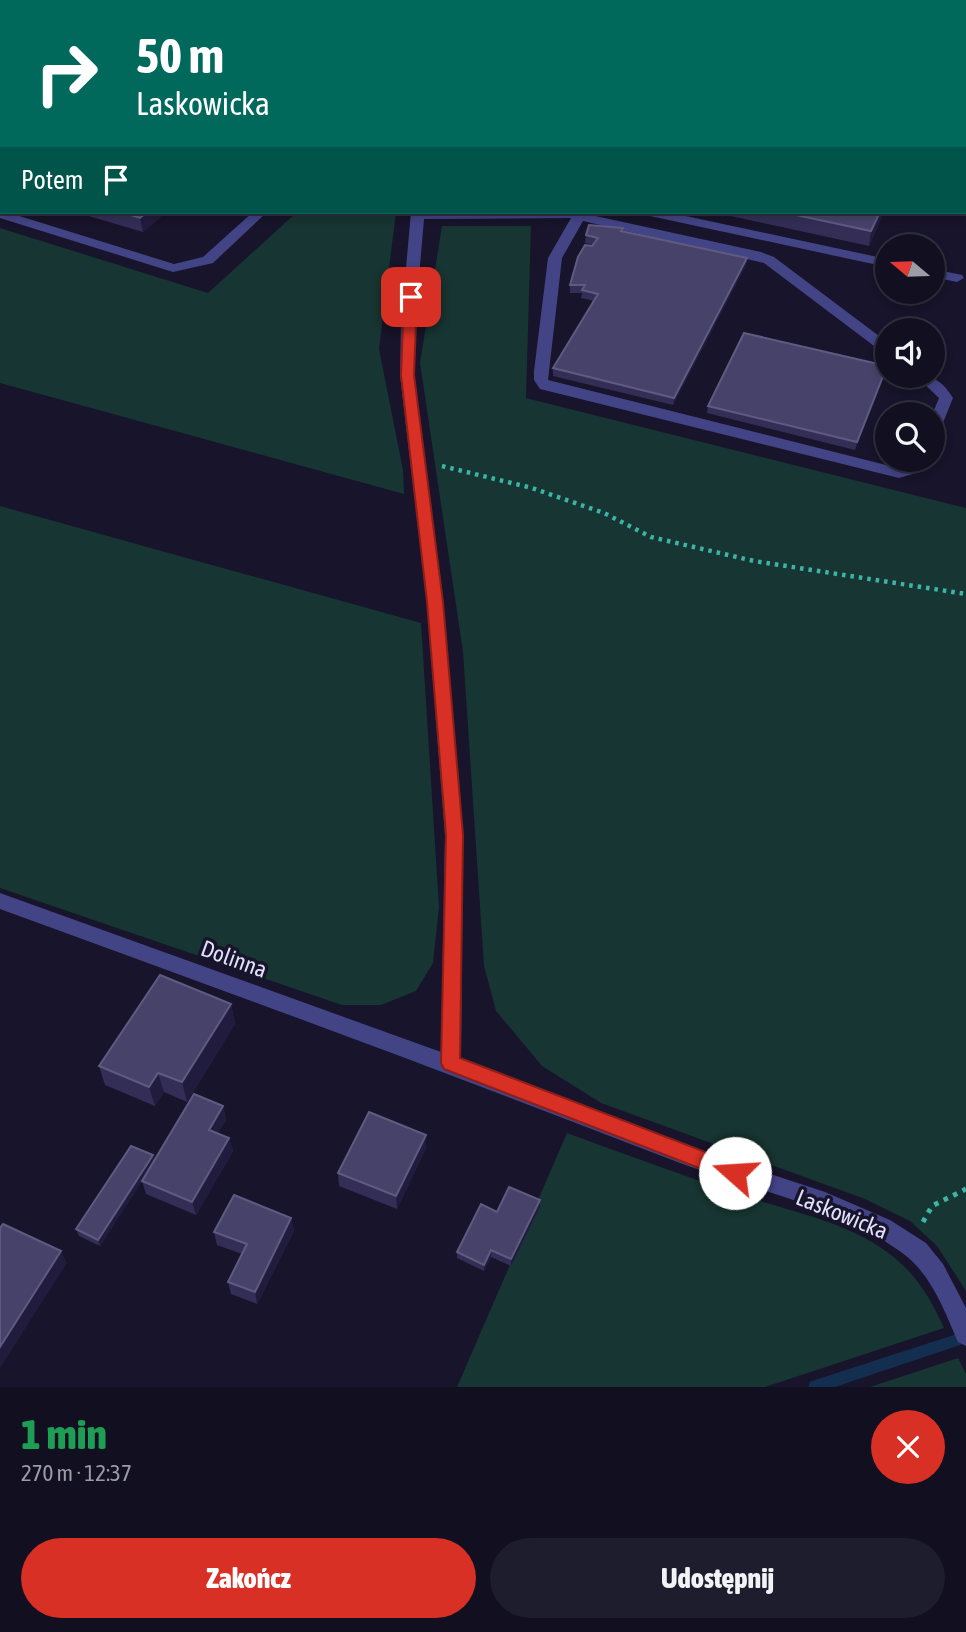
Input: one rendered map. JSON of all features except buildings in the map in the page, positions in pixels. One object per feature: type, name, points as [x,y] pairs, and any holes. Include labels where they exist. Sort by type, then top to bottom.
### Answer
[{"type":"street","points":[[0,214],[173,268],[208,260],[258,214]]},
{"type":"street","points":[[418,214],[408,324],[407,375],[435,602],[454,835],[451,1063]]},
{"type":"street","points":[[472,214],[579,216],[769,260],[875,340]]},
{"type":"street","points":[[659,214],[875,260]]},
{"type":"street","points":[[579,216],[555,258],[541,380],[545,386],[875,467]]},
{"type":"street","points":[[945,276],[957,278]]},
{"type":"street","points":[[936,388],[946,398],[944,402]]},
{"type":"street","name":"Dolinna","points":[[0,901],[451,1063]]},
{"type":"street","name":"Laskowicka","points":[[451,1063],[684,1155],[864,1219],[911,1245],[943,1287],[966,1334]]},
{"type":"path","points":[[416,460],[532,488],[604,513],[652,537],[754,561],[966,594]]},
{"type":"path","points":[[911,1245],[932,1206],[966,1189]]},
{"type":"green space","points":[[295,214],[396,214],[379,349],[403,470],[404,494],[0,383],[0,228],[208,293]]},
{"type":"green space","points":[[442,226],[531,226],[526,398],[966,508],[966,1291],[937,1246],[910,1221],[865,1199],[601,1103],[542,1066],[496,1011],[484,966],[463,652],[420,363]]},
{"type":"green space","points":[[0,506],[421,623],[439,907],[433,963],[416,991],[381,1005],[342,1005],[0,888]]},
{"type":"green space","points":[[567,1133],[856,1233],[887,1252],[906,1268],[927,1296],[944,1328],[765,1387],[457,1387]]},
{"type":"green space","points":[[958,1358],[966,1374],[966,1387],[870,1387]]},
{"type":"waterway","points":[[815,1387],[966,1337]]},
{"type":"route","points":[[411,297],[407,375],[435,602],[454,835],[451,1063],[735,1173]]}]
